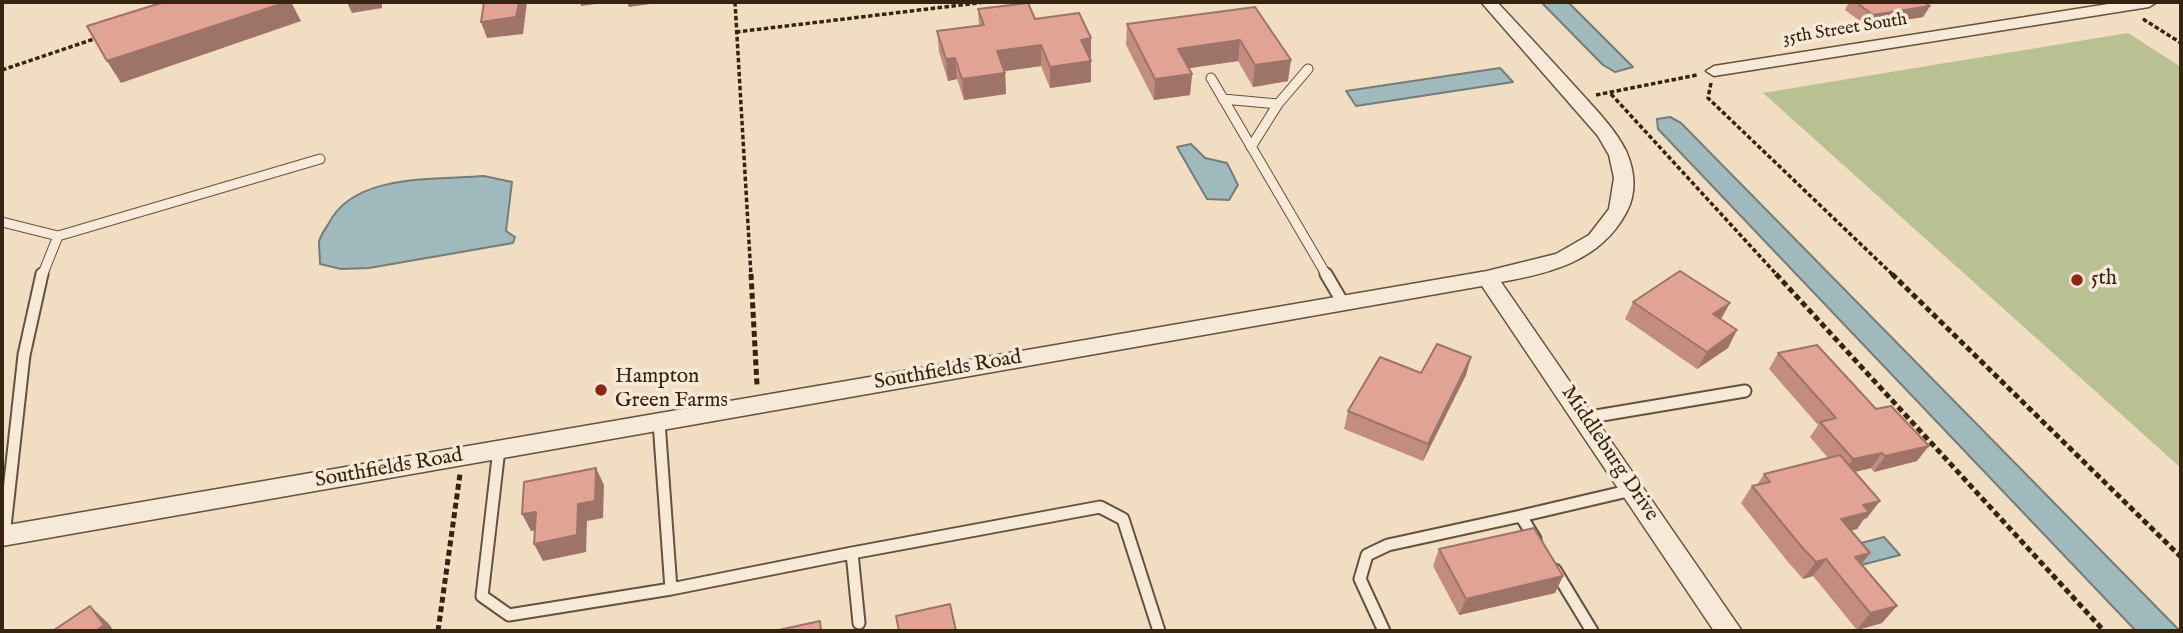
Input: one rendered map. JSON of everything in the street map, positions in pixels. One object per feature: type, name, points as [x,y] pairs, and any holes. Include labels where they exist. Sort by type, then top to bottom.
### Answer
[{"type":"street","name":"Southfields Road","points":[[3,536],[1487,278],[1562,260],[1584,249],[1602,235],[1615,219],[1625,184],[1622,166],[1604,131],[1489,2]]},
{"type":"street","name":"35th Street South","points":[[1714,71],[2148,2]]},
{"type":"street","name":"Middleburg Drive","points":[[1487,278],[1729,631]]},
{"type":"lane","points":[[1251,147],[1278,104],[1308,69]]},
{"type":"lane","points":[[1211,78],[1343,303]]},
{"type":"lane","points":[[1223,99],[1278,104]]},
{"type":"lane","points":[[2,222],[58,236],[320,159]]},
{"type":"lane","points":[[3,536],[7,481],[27,332],[39,279],[58,236]]},
{"type":"lane","points":[[1584,418],[1745,391]]},
{"type":"lane","points":[[659,422],[671,589]]},
{"type":"lane","points":[[499,449],[482,596],[509,615],[671,589],[1100,507],[1123,519],[1160,631]]},
{"type":"lane","points":[[1384,631],[1360,579],[1367,555],[1388,545],[1632,490]]},
{"type":"lane","points":[[1521,516],[1592,631]]},
{"type":"lane","points":[[852,553],[859,623]]},
{"type":"path","points":[[735,2],[759,404]]},
{"type":"path","points":[[736,32],[986,2]]},
{"type":"path","points":[[2121,6],[2181,43]]},
{"type":"path","points":[[2,70],[103,36]]},
{"type":"path","points":[[1575,98],[1611,94],[1714,71],[1708,98],[1784,168],[2181,557]]},
{"type":"path","points":[[1611,94],[2104,631]]},
{"type":"path","points":[[438,631],[463,456]]},
{"type":"green space","name":"5th","points":[[2128,33],[2181,67],[2181,468],[1763,93]]},
{"type":"water","points":[[1541,2],[1568,2],[1633,67],[1615,72],[1603,65]]},
{"type":"water","points":[[1500,68],[1513,82],[1356,106],[1346,91]]},
{"type":"water","points":[[1670,117],[1681,123],[2180,631],[2136,631],[1658,129],[1657,119]]},
{"type":"water","points":[[1191,144],[1205,158],[1227,163],[1238,185],[1229,200],[1207,199],[1177,147]]},
{"type":"water","points":[[484,176],[512,182],[506,231],[515,237],[513,243],[369,268],[341,269],[320,264],[319,242],[322,235],[341,207],[357,195],[398,182]]},
{"type":"water","points":[[1884,537],[1900,555],[1861,565],[1846,547]]},
{"type":"building","points":[[164,2],[287,2],[107,61],[87,26]]},
{"type":"building","points":[[484,2],[519,2],[516,17],[481,22]]},
{"type":"building","points":[[1856,2],[1924,2],[1930,6],[1873,15]]},
{"type":"building","points":[[1028,3],[1035,19],[1079,13],[1091,38],[1081,40],[1091,61],[1050,67],[1041,45],[997,51],[1005,73],[962,79],[955,58],[946,59],[937,31],[984,25],[978,9]]},
{"type":"building","points":[[1255,7],[1291,60],[1255,65],[1240,40],[1178,49],[1192,74],[1155,79],[1127,24]]},
{"type":"building","points":[[1680,271],[1730,303],[1713,314],[1737,330],[1707,352],[1633,302]]},
{"type":"building","points":[[1437,344],[1471,357],[1428,444],[1348,411],[1380,357],[1421,373]]},
{"type":"building","points":[[1817,345],[1876,409],[1891,406],[1929,446],[1885,456],[1882,453],[1853,459],[1820,422],[1836,418],[1778,353]]},
{"type":"building","points":[[1840,455],[1880,501],[1863,505],[1869,512],[1841,519],[1870,553],[1855,557],[1897,606],[1870,613],[1826,559],[1816,562],[1800,545],[1752,486],[1770,482],[1764,474]]},
{"type":"building","points":[[596,468],[595,501],[578,504],[577,535],[534,544],[536,512],[522,514],[524,482]]},
{"type":"building","points":[[1534,528],[1563,576],[1466,599],[1439,549]]},
{"type":"building","points":[[950,604],[956,631],[899,631],[896,616]]},
{"type":"building","points":[[90,606],[104,625],[95,631],[54,630]]},
{"type":"building","points":[[820,621],[821,631],[774,631]]},
{"type":"place","name":"5th","points":[[2077,280]]},
{"type":"place","name":"Hampton Green Farms","points":[[601,390]]}]
